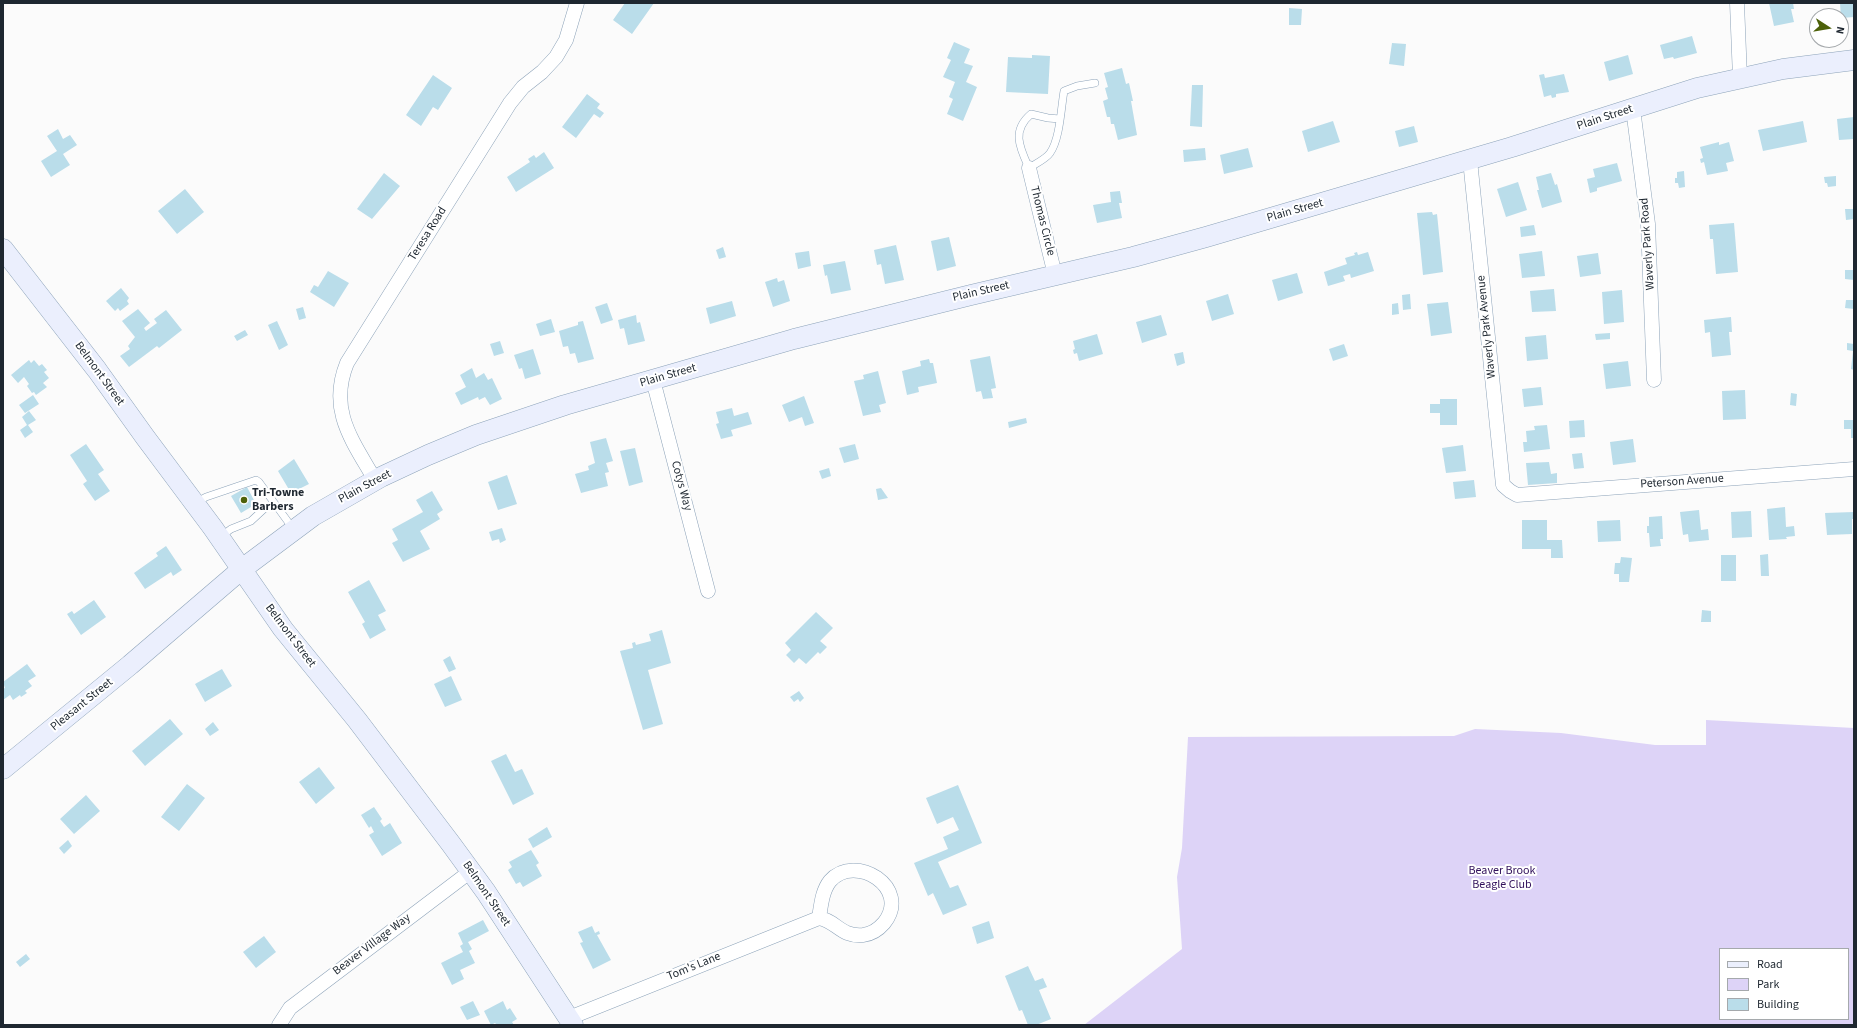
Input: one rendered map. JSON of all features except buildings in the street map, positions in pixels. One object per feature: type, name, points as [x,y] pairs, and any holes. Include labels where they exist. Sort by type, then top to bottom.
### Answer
[{"type":"main road","name":"Plain Street","points":[[160,640],[242,569],[294,530],[335,503],[375,480],[428,455],[505,424],[565,405],[828,330],[1206,237],[1470,160],[1673,95],[1740,78],[1802,65],[1854,60]]},
{"type":"main road","name":"Belmont Street","points":[[3,249],[78,345],[195,503],[283,629],[390,763],[471,871],[571,1021]]},
{"type":"main road","name":"Pleasant Street","points":[[3,769],[160,640]]},
{"type":"street","name":"Teresa Road","points":[[375,480],[352,441],[342,416],[339,400],[340,388],[347,363],[510,103],[523,87],[542,72],[556,57],[566,40],[577,3]]},
{"type":"street","points":[[1737,3],[1740,78]]},
{"type":"street","name":"Waverly Park Road","points":[[1633,109],[1648,224],[1654,380]]},
{"type":"street","name":"Waverly Park Avenue","points":[[1470,160],[1503,485],[1510,492]]},
{"type":"street","name":"Thomas Circle","points":[[1029,168],[1055,275]]},
{"type":"street","name":"Cotys Way","points":[[653,380],[708,591]]},
{"type":"street","name":"Peterson Avenue","points":[[1510,492],[1517,495],[1854,469]]},
{"type":"street","points":[[856,870],[864,872],[878,879],[888,890],[891,896],[891,910],[880,927],[872,933],[864,935],[847,934],[826,919],[819,918],[826,887],[831,880],[842,873],[856,870]]},
{"type":"street","name":"Beaver Village Way","points":[[280,1025],[290,1008],[471,871]]},
{"type":"street","name":"Tom's Lane","points":[[571,1021],[819,918]]},
{"type":"lane","points":[[1060,119],[1031,114],[1025,119],[1020,131],[1019,146],[1029,168],[1049,154],[1054,144],[1060,119],[1064,91],[1077,86],[1095,83]]},
{"type":"lane","points":[[195,503],[206,497],[256,480],[294,530]]},
{"type":"lane","points":[[220,538],[231,529],[253,520],[265,508],[275,504]]},
{"type":"green space","name":"Beaver Brook Beagle Club","points":[[1706,720],[1854,728],[1854,1025],[1084,1025],[1182,949],[1177,877],[1182,848],[1188,737],[1454,736],[1475,729],[1561,733],[1655,745],[1706,745]]},
{"type":"place","name":"Tri-Towne Barbers","points":[[244,500]]}]
